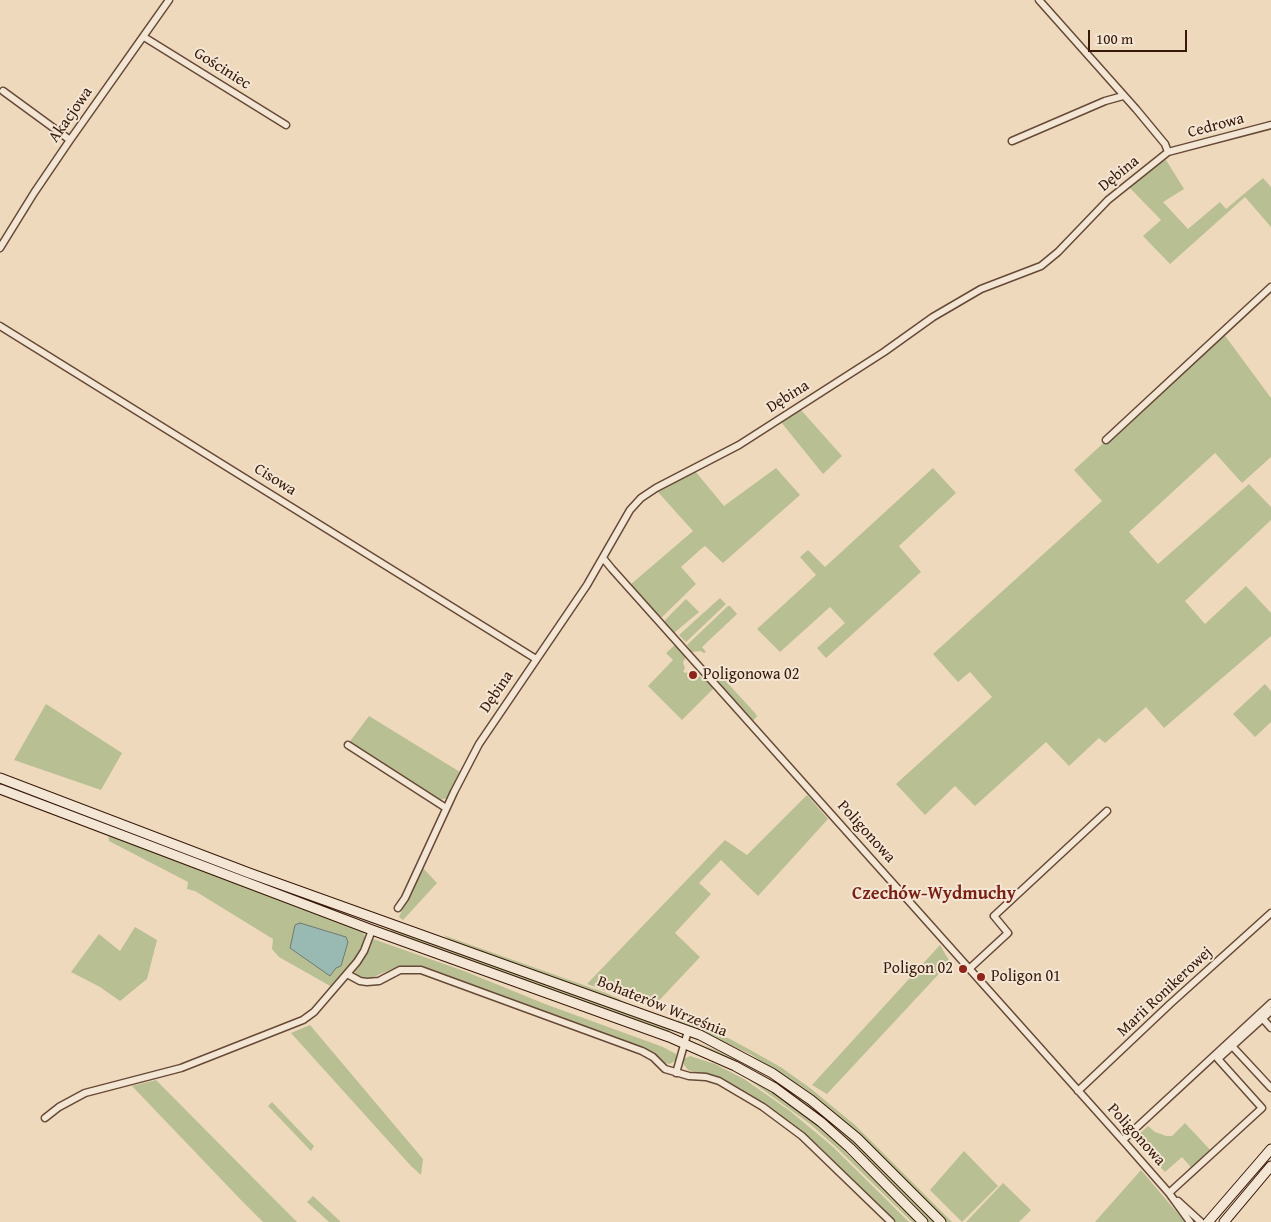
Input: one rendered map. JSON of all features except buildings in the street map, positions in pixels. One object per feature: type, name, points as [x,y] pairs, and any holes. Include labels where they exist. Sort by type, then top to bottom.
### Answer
[{"type":"main road","name":"Bohaterów Września","points":[[0,778],[206,857],[700,1035],[772,1073],[810,1100],[856,1138],[941,1222]]},
{"type":"main road","name":"Bohaterów Września","points":[[0,789],[372,930],[684,1043],[753,1076],[792,1100],[821,1122],[850,1148],[924,1222]]},
{"type":"main road","points":[[1208,1222],[1271,1149]]},
{"type":"main road","points":[[1224,1222],[1271,1166]]},
{"type":"street","name":"Akacjowa","points":[[0,248],[70,140],[169,0]]},
{"type":"street","points":[[1039,0],[1160,138],[1168,152]]},
{"type":"street","name":"Gościniec","points":[[144,37],[286,125]]},
{"type":"street","points":[[3,91],[70,140]]},
{"type":"street","points":[[1012,141],[1105,101],[1124,96]]},
{"type":"street","name":"Cedrowa","points":[[1168,152],[1271,125]]},
{"type":"street","name":"Dębina","points":[[398,908],[405,898],[446,808],[479,744],[599,566],[630,510],[648,493],[738,445],[889,349],[933,316],[981,289],[1041,266],[1058,252],[1108,200],[1168,152]]},
{"type":"street","points":[[1106,440],[1271,287]]},
{"type":"street","name":"Cisowa","points":[[0,326],[536,659]]},
{"type":"street","name":"Poligonowa","points":[[603,558],[1123,1140],[1169,1193],[1190,1222]]},
{"type":"street","points":[[599,566],[610,567]]},
{"type":"street","points":[[348,746],[446,808]]},
{"type":"street","points":[[969,969],[1008,933],[994,916],[1107,811]]},
{"type":"street","name":"Marii Ronikerowej","points":[[1078,1091],[1170,1004],[1271,913]]},
{"type":"street","points":[[45,1118],[58,1107],[84,1093],[181,1068],[303,1020],[314,1012],[347,974],[364,951],[372,930]]},
{"type":"street","points":[[347,974],[360,981],[367,982],[379,981],[400,970],[421,970],[642,1051],[653,1057],[665,1069],[676,1073],[706,1077],[719,1081],[743,1094],[785,1122],[818,1150],[890,1222]]},
{"type":"street","points":[[1123,1140],[1271,1003]]},
{"type":"street","points":[[1169,1193],[1262,1108],[1218,1059],[1271,1011]]},
{"type":"street","points":[[1263,1019],[1271,1028]]},
{"type":"street","points":[[676,1073],[688,1031]]},
{"type":"street","points":[[1232,1046],[1271,1088]]},
{"type":"street","name":"Poligonowa","points":[[1169,1193],[1201,1222]]},
{"type":"green space","points":[[1166,160],[1184,189],[1163,202],[1188,229],[1220,202],[1226,209],[1263,178],[1271,187],[1271,227],[1245,197],[1170,264],[1143,236],[1161,220],[1128,186],[1157,164]]},
{"type":"green space","points":[[1223,333],[1271,398],[1271,457],[1242,483],[1215,453],[1129,532],[1158,564],[1249,484],[1271,507],[1271,520],[1185,601],[1205,624],[1246,586],[1271,613],[1271,636],[1164,728],[1146,707],[1105,743],[1099,738],[1069,766],[1046,742],[975,806],[955,786],[925,815],[896,784],[992,697],[970,672],[958,682],[933,654],[1102,501],[1074,470]]},
{"type":"green space","points":[[801,410],[842,456],[823,474],[781,422]]},
{"type":"green space","points":[[776,468],[800,495],[723,563],[705,546],[701,549],[681,567],[696,584],[661,618],[630,585],[693,531],[657,491],[695,471],[724,506]]},
{"type":"green space","points":[[933,468],[956,493],[899,546],[921,572],[826,658],[817,648],[845,623],[830,607],[780,652],[757,629],[816,575],[800,557],[808,550],[825,567]]},
{"type":"green space","points":[[720,598],[726,604],[686,642],[679,635]]},
{"type":"green space","points":[[686,599],[699,612],[674,633],[665,620]]},
{"type":"green space","points":[[728,606],[737,614],[702,647],[706,652],[692,652],[687,645]]},
{"type":"green space","points":[[676,644],[686,657],[683,662],[685,669],[683,671],[685,673],[689,672],[689,675],[694,677],[695,675],[703,678],[714,688],[682,720],[648,686],[673,660],[666,653]]},
{"type":"green space","points":[[721,676],[755,713],[757,716],[754,720],[719,682]]},
{"type":"green space","points":[[1265,684],[1271,691],[1271,722],[1255,737],[1233,714]]},
{"type":"green space","points":[[46,704],[122,753],[101,790],[14,760]]},
{"type":"green space","points":[[369,716],[460,772],[447,798],[440,800],[418,788],[348,744]]},
{"type":"green space","points":[[807,795],[828,819],[758,896],[721,860],[699,883],[711,894],[675,933],[700,957],[653,1007],[587,984],[725,840],[747,855]]},
{"type":"green space","points":[[108,835],[364,932],[365,940],[352,964],[332,987],[279,957],[272,949],[273,939],[195,891],[187,889],[188,882],[109,841]]},
{"type":"green space","points":[[422,867],[437,883],[403,920],[399,917]]},
{"type":"green space","points":[[135,927],[157,940],[147,979],[120,1001],[100,987],[71,972],[99,934],[120,951]]},
{"type":"green space","points":[[392,928],[671,1028],[669,1033],[390,932]]},
{"type":"green space","points":[[443,935],[606,993],[623,1001],[615,1000],[456,943]]},
{"type":"green space","points":[[373,939],[464,971],[545,1004],[663,1047],[676,1054],[676,1060],[670,1064],[665,1063],[645,1049],[426,968],[406,966],[392,969],[371,978],[358,976],[354,968]]},
{"type":"green space","points":[[940,945],[950,962],[827,1094],[812,1085]]},
{"type":"green space","points":[[679,1019],[730,1039],[782,1068],[810,1088],[855,1125],[952,1222],[946,1222],[857,1134],[805,1089],[750,1054],[677,1023]]},
{"type":"green space","points":[[310,1025],[423,1159],[421,1175],[291,1033]]},
{"type":"green space","points":[[697,1042],[762,1074],[787,1089],[839,1127],[935,1222],[929,1222],[812,1109],[761,1075]]},
{"type":"green space","points":[[690,1056],[715,1064],[744,1079],[790,1111],[832,1146],[909,1222],[895,1222],[821,1148],[794,1125],[764,1104],[717,1077],[688,1070],[684,1065],[683,1057]]},
{"type":"green space","points":[[744,1076],[773,1091],[817,1124],[918,1222],[912,1222],[810,1124]]},
{"type":"green space","points":[[156,1080],[297,1222],[263,1222],[132,1086]]},
{"type":"green space","points":[[272,1102],[314,1146],[311,1151],[268,1106]]},
{"type":"green space","points":[[1185,1123],[1214,1154],[1195,1172],[1182,1157],[1165,1172],[1134,1139],[1148,1126],[1155,1132],[1172,1136]]},
{"type":"green space","points":[[964,1151],[998,1186],[962,1222],[930,1190]]},
{"type":"green space","points":[[1141,1170],[1185,1222],[1095,1222],[1102,1214]]},
{"type":"green space","points":[[1003,1183],[1031,1210],[1019,1222],[966,1222]]},
{"type":"green space","points":[[313,1196],[340,1222],[329,1222],[307,1202]]},
{"type":"water","points":[[300,923],[346,937],[348,942],[341,966],[336,968],[330,976],[290,948],[295,925]]},
{"type":"place","name":"Poligonowa 02","points":[[693,675]]},
{"type":"place","name":"Poligon 02","points":[[963,969]]},
{"type":"place","name":"Poligon 01","points":[[981,977]]},
{"type":"district","name":"Czechów-Wydmuchy","points":[[934,894]]}]
